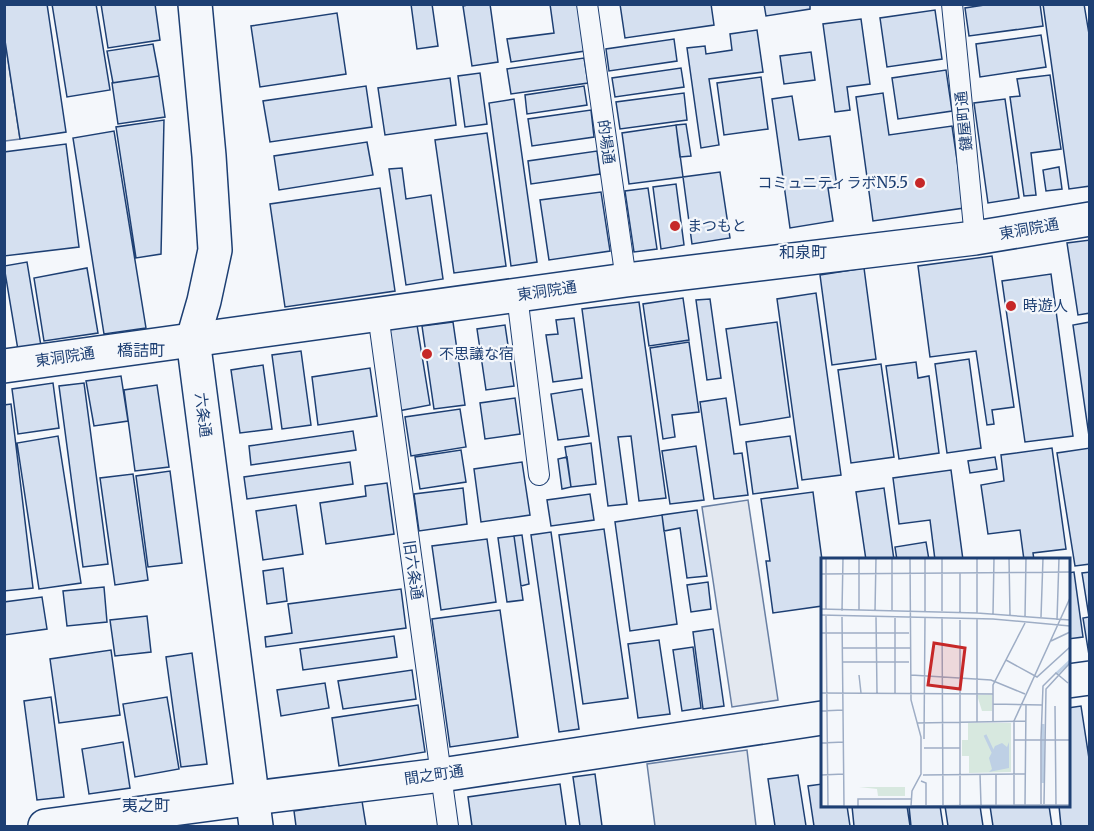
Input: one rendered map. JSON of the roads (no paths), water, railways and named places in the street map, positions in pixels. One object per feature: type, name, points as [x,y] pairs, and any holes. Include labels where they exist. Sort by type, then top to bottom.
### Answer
[{"type":"street","name":"六条通","points":[[195,4],[215,250],[193,339],[255,812]]},
{"type":"street","name":"東洞院通","points":[[4,366],[626,280],[975,238],[1089,219]]},
{"type":"street","points":[[1070,681],[1089,678]]},
{"type":"street","name":"間之町通","points":[[45,826],[255,812],[441,775],[821,718]]},
{"type":"lane","name":"的場通","points":[[587,4],[626,280]]},
{"type":"lane","name":"鍵屋町通","points":[[952,4],[975,238]]},
{"type":"lane","points":[[517,295],[539,475]]},
{"type":"lane","name":"旧六条通","points":[[378,314],[448,826]]},
{"type":"place","name":"コミュニティラボN5.5","points":[[920,183]]},
{"type":"place","name":"まつもと","points":[[675,226]]},
{"type":"place","name":"時遊人","points":[[1011,306]]},
{"type":"place","name":"不思議な宿","points":[[427,354]]},
{"type":"district","name":"和泉町","points":[[803,252]]},
{"type":"district","name":"橋詰町","points":[[141,350]]},
{"type":"district","name":"夷之町","points":[[146,805]]}]
